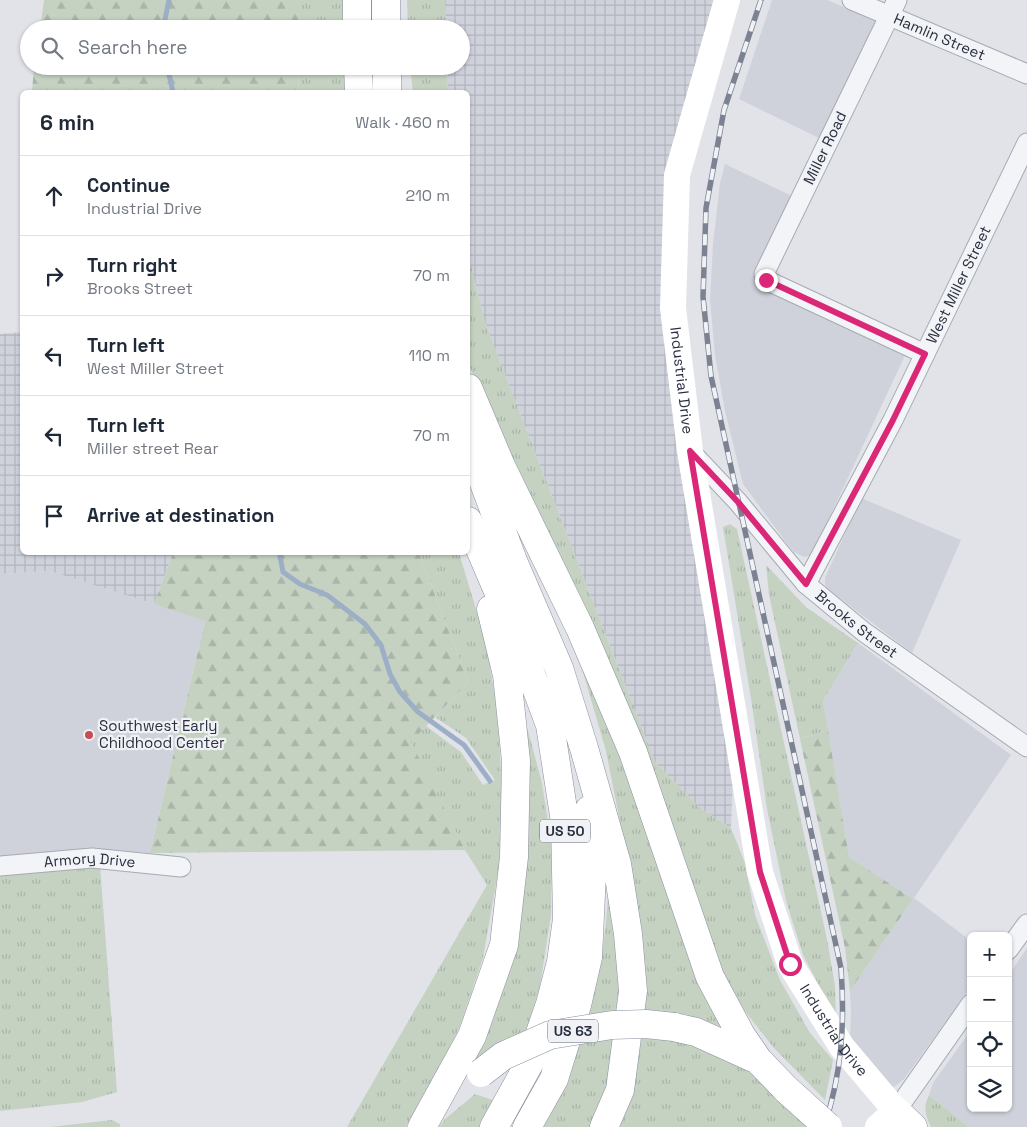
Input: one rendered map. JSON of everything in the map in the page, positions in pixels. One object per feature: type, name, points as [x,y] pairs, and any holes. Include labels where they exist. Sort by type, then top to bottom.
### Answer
[{"type":"highway","points":[[357,0],[358,20]]},
{"type":"highway","points":[[386,0],[386,20]]},
{"type":"highway","points":[[358,75],[359,90]]},
{"type":"highway","points":[[387,75],[387,90]]},
{"type":"highway","points":[[470,393],[501,466],[580,628],[633,752],[710,977],[741,1035],[758,1060]]},
{"type":"highway","name":"US 50","points":[[470,445],[513,561],[559,668],[584,748],[593,852],[588,957],[577,1005],[554,1079],[527,1127]]},
{"type":"highway","points":[[422,1126],[472,1036],[504,945],[514,857],[516,761],[507,675],[471,529]]},
{"type":"highway","name":"US 50","points":[[471,529],[513,626],[550,725],[565,822],[567,919],[561,962],[550,1004],[530,1062],[494,1127]]},
{"type":"highway","points":[[584,748],[617,864],[628,934],[634,991],[620,1090],[604,1127]]},
{"type":"highway","name":"US 63","points":[[422,1126],[481,1073],[503,1056],[550,1035],[612,1025],[646,1024],[696,1032],[758,1060],[787,1090],[828,1127]]},
{"type":"main road","name":"Industrial Drive","points":[[727,0],[677,175],[673,308],[690,451],[760,872],[790,964],[842,1047],[894,1123]]},
{"type":"street","name":"Hamlin Street","points":[[852,0],[893,8],[1027,74]]},
{"type":"street","name":"Miller Road","points":[[893,8],[764,274],[766,280],[925,354]]},
{"type":"street","name":"West Miller Street","points":[[806,584],[893,420],[1027,143]]},
{"type":"street","name":"Brooks Street","points":[[690,451],[738,502],[806,584],[864,632],[1027,747]]},
{"type":"street","name":"Armory Drive","points":[[0,866],[92,858],[180,867]]},
{"type":"street","points":[[1012,945],[1027,924]]},
{"type":"street","points":[[894,1123],[967,1010]]},
{"type":"shaded area","points":[[445,0],[719,0],[670,179],[733,775],[731,828],[700,808],[655,762],[485,323],[470,262],[470,90],[448,90],[447,75],[470,75],[470,20],[446,20]]},
{"type":"shaded area","points":[[772,0],[827,0],[875,20],[876,26],[821,139],[739,99]]},
{"type":"shaded area","points":[[725,164],[794,197],[758,270],[907,351],[812,555],[804,557],[794,552],[743,484],[725,411],[715,355],[710,300],[713,244],[720,183]]},
{"type":"shaded area","points":[[20,332],[20,555],[172,555],[154,604],[50,571],[0,574],[0,334]]},
{"type":"shaded area","points":[[861,498],[961,540],[912,653],[825,585],[825,578]]},
{"type":"shaded area","name":"Southwest Early Childhood Center","points":[[50,571],[205,620],[150,853],[106,850],[0,859],[0,574]]},
{"type":"shaded area","points":[[858,643],[1011,755],[914,898],[967,938],[967,992],[904,1079],[894,1087],[883,1083],[850,1036],[850,991],[913,899],[849,857],[823,701]]},
{"type":"shaded area","points":[[1027,948],[1027,1127],[969,1127],[929,1095],[933,1083],[967,1036],[967,1112],[1012,1112],[1012,970]]},
{"type":"green space","points":[[44,0],[298,0],[298,20],[41,20]]},
{"type":"green space","points":[[298,0],[346,0],[346,20],[298,20]]},
{"type":"green space","points":[[407,0],[445,0],[446,20],[408,20]]},
{"type":"green space","points":[[33,75],[298,75],[299,90],[32,90]]},
{"type":"green space","points":[[298,75],[346,75],[347,90],[299,90]]},
{"type":"green space","points":[[411,75],[447,75],[448,90],[413,90]]},
{"type":"green space","points":[[470,262],[485,323],[655,762],[700,808],[731,828],[745,863],[755,915],[780,980],[810,1033],[833,1060],[825,1100],[774,1048],[739,1004],[718,963],[640,736],[613,671],[502,442],[470,367]]},
{"type":"green space","points":[[730,524],[737,529],[827,939],[835,986],[836,1018],[803,955],[786,901],[767,809],[723,527]]},
{"type":"green space","points":[[172,555],[420,555],[468,682],[411,742],[465,850],[150,853],[205,621],[154,604]]},
{"type":"green space","points":[[420,555],[460,555],[486,642],[498,714],[502,795],[499,867],[483,958],[460,1026],[433,1081],[406,1127],[347,1127],[487,885],[465,850],[410,742],[426,726],[461,752],[483,785],[495,780],[466,738],[435,717],[468,682]]},
{"type":"green space","points":[[766,565],[806,607],[858,643],[823,701],[828,730],[800,739],[769,595]]},
{"type":"green space","points":[[575,645],[611,726],[728,1029],[685,1014],[645,1011],[644,965],[634,893],[606,751]]},
{"type":"green space","points":[[523,712],[542,783],[552,848],[551,915],[540,986],[525,1035],[464,1070],[486,1021]]},
{"type":"green space","points":[[828,730],[849,857],[913,899],[850,991],[845,948],[800,739]]},
{"type":"green space","points":[[100,865],[117,1092],[82,1102],[0,1111],[0,874]]},
{"type":"green space","points":[[608,894],[612,894],[621,922],[618,1054],[594,1127],[543,1127],[569,1072],[589,1014],[602,954]]},
{"type":"green space","points":[[642,1035],[672,1036],[754,1072],[815,1127],[619,1127],[636,1071]]},
{"type":"green space","points":[[475,1094],[498,1102],[481,1127],[439,1127],[445,1119]]},
{"type":"green space","points":[[929,1095],[969,1127],[931,1127],[926,1111]]},
{"type":"green space","points":[[112,1120],[120,1124],[120,1127],[50,1127]]},
{"type":"waterway","points":[[165,20],[169,0]]},
{"type":"waterway","points":[[169,75],[173,90]]},
{"type":"waterway","points":[[280,555],[283,572],[300,584],[327,595],[365,624],[381,645],[390,674],[400,692],[418,712],[464,745],[490,781]]},
{"type":"railway","points":[[761,0],[724,110],[706,208],[703,297],[711,376],[841,968],[843,1009],[841,1048],[835,1087],[824,1127]]},
{"type":"place","name":"Southwest Early Childhood Center","points":[[89,735]]},
{"type":"route","points":[[766,280],[925,354],[893,420],[806,584],[738,502],[690,451],[760,872],[790,964]]}]
